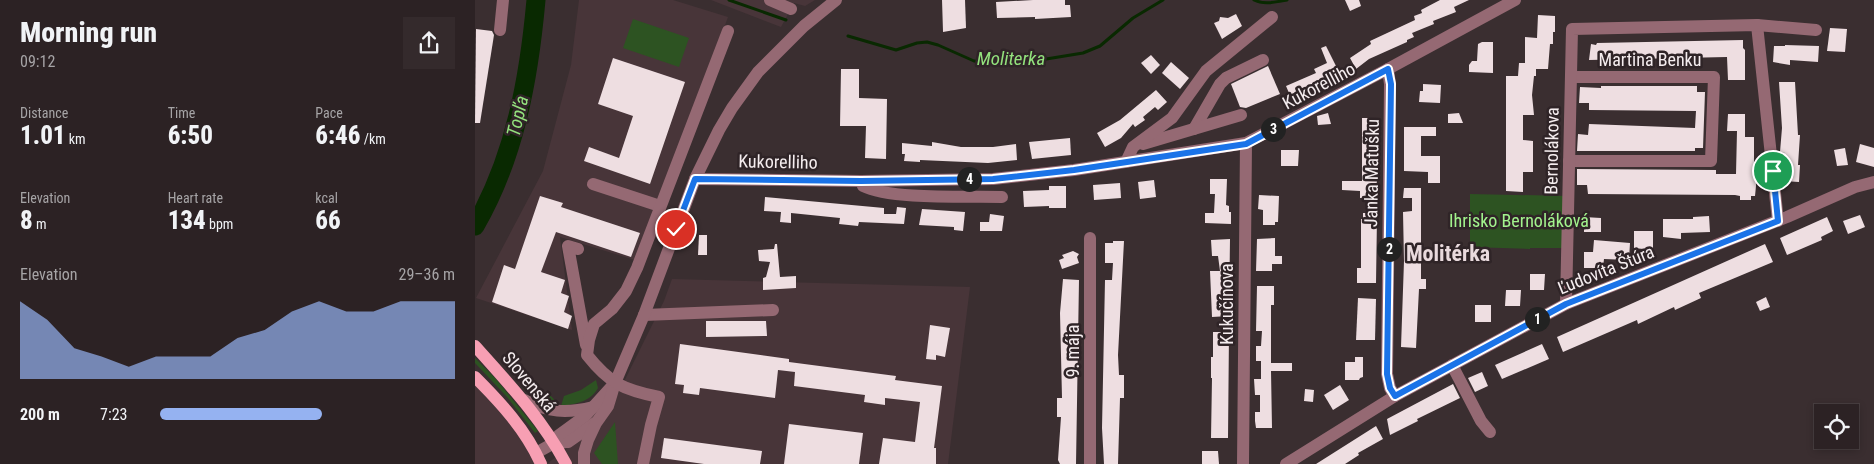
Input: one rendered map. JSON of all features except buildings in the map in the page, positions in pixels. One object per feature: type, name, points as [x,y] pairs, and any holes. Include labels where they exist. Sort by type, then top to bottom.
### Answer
[{"type":"main road","name":"Slovenská","points":[[475,346],[524,400],[554,442],[566,464]]},
{"type":"main road","name":"Slovenská","points":[[475,377],[516,423],[539,458]]},
{"type":"street","points":[[500,30],[503,0]]},
{"type":"street","points":[[771,0],[791,9]]},
{"type":"street","name":"Kukorelliho","points":[[695,179],[861,181],[993,179],[1074,170],[1246,144],[1515,0]]},
{"type":"street","points":[[584,464],[584,453],[596,423],[608,406],[615,383],[644,315],[695,179],[732,108],[758,72],[804,26],[836,1]]},
{"type":"street","points":[[1126,162],[1133,147],[1172,118],[1201,76],[1272,17]]},
{"type":"street","points":[[1778,221],[1757,25],[1816,30]]},
{"type":"street","name":"Bernolákova","points":[[1566,304],[1572,29],[1757,25]]},
{"type":"street","points":[[587,355],[594,324],[612,309],[626,290],[637,268],[728,31]]},
{"type":"street","points":[[1194,129],[1220,84],[1226,78],[1263,60]]},
{"type":"street","name":"Janka Matušku","points":[[1388,69],[1391,84],[1387,374],[1390,388],[1395,396]]},
{"type":"street","name":"Martina Benku","points":[[1569,161],[1711,161],[1714,78],[1571,77]]},
{"type":"street","points":[[1133,147],[1241,115]]},
{"type":"street","name":"Kukučínova","points":[[1243,464],[1246,144]]},
{"type":"street","name":"Kukorelliho","points":[[861,181],[863,186],[870,190],[904,195],[1003,197]]},
{"type":"street","name":"Ľudovíta Štúra","points":[[1286,464],[1395,396],[1566,304],[1778,221],[1855,187],[1874,182]]},
{"type":"street","points":[[593,184],[660,206]]},
{"type":"street","name":"9. mája","points":[[1090,238],[1090,464]]},
{"type":"street","points":[[578,249],[567,246],[587,355],[606,377],[615,383],[633,392],[659,397],[643,464]]},
{"type":"street","points":[[644,315],[773,310]]},
{"type":"street","points":[[1452,365],[1481,421],[1490,432]]},
{"type":"street","points":[[539,458],[559,435],[585,416],[615,383]]},
{"type":"street","points":[[524,400],[544,409],[558,412],[593,407]]},
{"type":"street","points":[[554,442],[568,442],[596,423]]},
{"type":"shaded area","points":[[579,0],[673,0],[728,17],[638,261],[560,237],[572,330],[476,298],[543,171],[571,65]]},
{"type":"shaded area","points":[[711,0],[815,0],[805,6],[794,3],[781,27]]},
{"type":"shaded area","points":[[672,279],[970,287],[948,464],[475,464],[475,379],[519,423],[548,463],[605,420],[664,301]]},
{"type":"green space","points":[[633,19],[689,38],[679,67],[623,48]]},
{"type":"green space","name":"Ihrisko Bernoláková","points":[[1470,194],[1568,196],[1567,248],[1470,247]]},
{"type":"green space","points":[[475,358],[496,379],[538,431],[535,433],[507,397],[475,363]]},
{"type":"green space","points":[[596,380],[598,388],[587,399],[561,406],[564,396],[581,390]]},
{"type":"green space","points":[[524,386],[549,395],[555,401],[556,406],[539,401],[522,387]]},
{"type":"green space","points":[[615,422],[618,464],[602,464],[594,453]]},
{"type":"waterway","name":"Topľa","points":[[475,226],[489,200],[500,173],[518,116],[529,59],[536,0]]},
{"type":"waterway","name":"Moliterka","points":[[729,0],[786,20]]},
{"type":"waterway","name":"Moliterka","points":[[848,36],[896,50],[917,43],[927,42],[974,61],[993,63],[1034,61],[1083,53],[1100,46],[1133,18],[1163,0]]},
{"type":"waterway","name":"Moliterka","points":[[1254,0],[1266,3],[1287,0]]},
{"type":"district","name":"Molitérka","points":[[1448,253]]},
{"type":"route","points":[[676,229],[695,179],[861,181],[993,179],[1074,170],[1246,144],[1388,69],[1391,84],[1387,374],[1390,388],[1395,396],[1566,304],[1778,221],[1773,171]]}]
